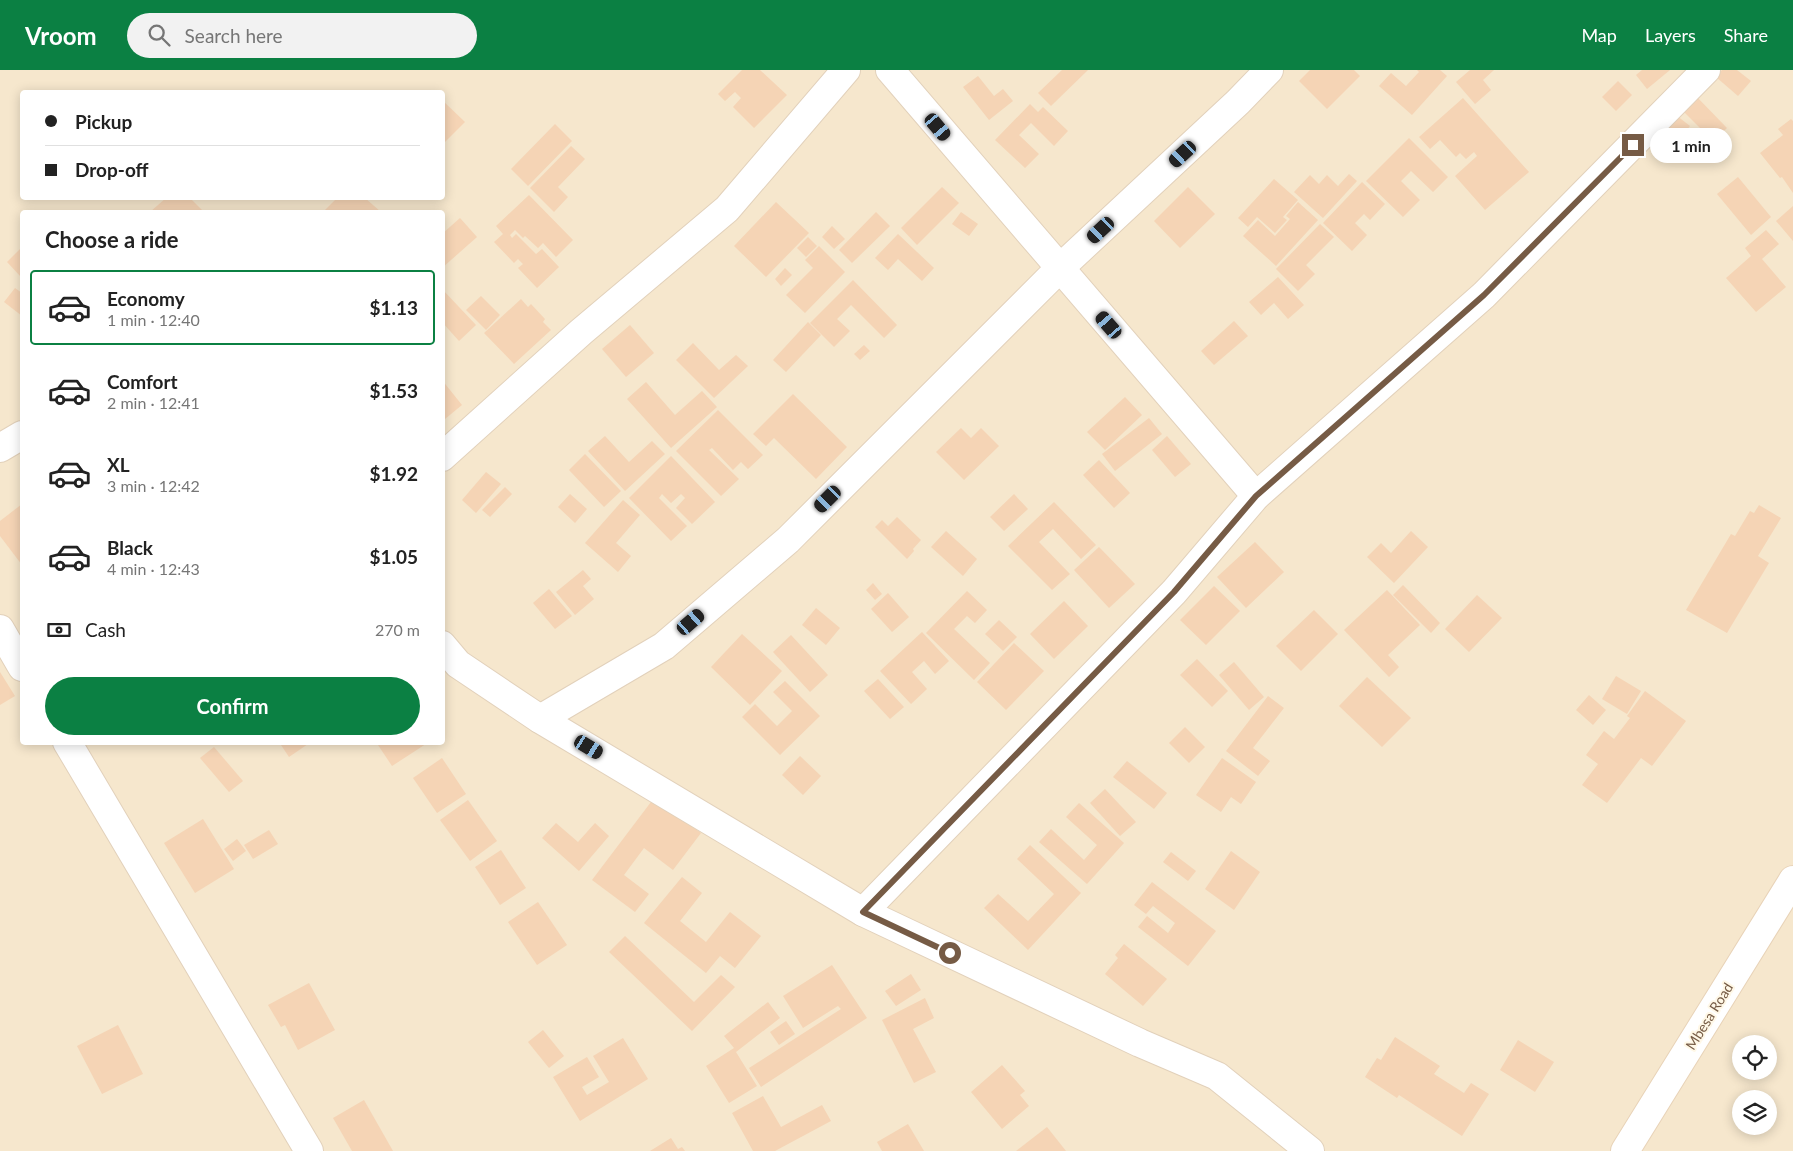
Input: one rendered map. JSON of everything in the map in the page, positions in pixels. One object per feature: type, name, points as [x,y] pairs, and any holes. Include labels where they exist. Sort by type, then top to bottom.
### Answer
[{"type":"street","points":[[445,454],[581,332],[727,209],[846,70]]},
{"type":"street","points":[[890,70],[1256,496]]},
{"type":"street","points":[[540,718],[664,646],[788,540],[1060,268],[1238,102],[1269,70]]},
{"type":"street","points":[[863,912],[1174,592],[1256,496],[1484,295],[1706,70]]},
{"type":"street","points":[[0,448],[20,436]]},
{"type":"street","points":[[0,629],[20,664]]},
{"type":"street","points":[[445,649],[458,664],[540,718],[863,912],[1140,1043],[1218,1076],[1310,1151]]},
{"type":"street","points":[[70,745],[309,1151]]},
{"type":"street","name":"Mbesa Road","points":[[1625,1151],[1793,880]]},
{"type":"shaded area","points":[[0,70],[1793,70],[1793,1151],[0,1151]]},
{"type":"building","points":[[742,70],[760,70],[787,95],[754,128],[733,107],[741,98],[735,92],[725,101],[718,94]]},
{"type":"building","points":[[1062,70],[1088,70],[1051,106],[1038,93]]},
{"type":"building","points":[[1310,70],[1354,70],[1360,76],[1327,109],[1299,81]]},
{"type":"building","points":[[1417,70],[1440,70],[1447,76],[1412,115],[1379,86],[1391,73],[1406,86],[1419,72]]},
{"type":"building","points":[[1470,70],[1494,70],[1483,80],[1491,90],[1475,104],[1456,82]]},
{"type":"building","points":[[1642,70],[1670,70],[1647,89],[1636,75]]},
{"type":"building","points":[[1722,70],[1737,70],[1751,81],[1738,96],[1716,77]]},
{"type":"building","points":[[978,76],[994,96],[1003,89],[1013,101],[989,120],[963,87]]},
{"type":"building","points":[[1618,81],[1632,95],[1616,111],[1602,97]]},
{"type":"building","points":[[1693,93],[1727,128],[1713,141],[1679,107]]},
{"type":"building","points":[[1463,98],[1529,172],[1485,210],[1455,176],[1477,156],[1474,152],[1466,159],[1460,153],[1456,157],[1440,140],[1430,149],[1419,137]]},
{"type":"building","points":[[445,103],[465,122],[445,142]]},
{"type":"building","points":[[1030,104],[1038,112],[1043,107],[1068,131],[1054,146],[1031,123],[1019,135],[1039,154],[1025,168],[995,140]]},
{"type":"building","points":[[1672,112],[1690,126],[1666,157],[1648,144]]},
{"type":"building","points":[[1791,119],[1793,121],[1793,193],[1782,177],[1780,178],[1760,153],[1783,135],[1778,129]]},
{"type":"building","points":[[555,124],[572,141],[528,186],[511,169]]},
{"type":"building","points":[[1409,138],[1448,177],[1433,192],[1411,171],[1401,181],[1420,200],[1403,217],[1366,181]]},
{"type":"building","points":[[571,146],[585,159],[558,187],[568,197],[554,212],[530,188]]},
{"type":"building","points":[[1349,174],[1357,181],[1323,218],[1294,192],[1310,175],[1319,184],[1327,175],[1338,186]]},
{"type":"building","points":[[1738,177],[1771,217],[1751,235],[1717,194]]},
{"type":"building","points":[[1274,179],[1298,200],[1283,217],[1287,220],[1275,233],[1257,217],[1248,227],[1238,218]]},
{"type":"building","points":[[1362,182],[1385,204],[1370,220],[1364,214],[1355,223],[1367,235],[1352,251],[1323,223]]},
{"type":"building","points":[[942,187],[959,203],[917,245],[901,228]]},
{"type":"building","points":[[1188,187],[1215,214],[1180,248],[1154,221]]},
{"type":"building","points":[[529,195],[573,240],[556,257],[543,243],[538,248],[515,230],[510,235],[512,238],[516,234],[536,254],[542,249],[559,267],[537,288],[518,268],[523,264],[518,259],[514,263],[494,242],[503,234],[496,226]]},
{"type":"building","points":[[164,200],[192,200],[202,210],[152,210]]},
{"type":"building","points":[[335,200],[367,200],[379,210],[325,210]]},
{"type":"building","points":[[776,202],[809,233],[766,277],[734,246]]},
{"type":"building","points":[[1298,202],[1318,220],[1276,266],[1243,236],[1258,220],[1275,236],[1290,219],[1286,216]]},
{"type":"building","points":[[1793,206],[1793,241],[1776,221]]},
{"type":"building","points":[[876,212],[890,226],[852,263],[839,250]]},
{"type":"building","points":[[961,212],[978,224],[969,236],[952,224]]},
{"type":"building","points":[[460,218],[477,237],[445,265],[445,231]]},
{"type":"building","points":[[1320,224],[1334,237],[1306,265],[1315,274],[1298,291],[1276,269]]},
{"type":"building","points":[[832,226],[845,239],[834,249],[822,237]]},
{"type":"building","points":[[1766,230],[1779,244],[1762,259],[1786,287],[1756,312],[1726,278],[1751,256],[1745,248]]},
{"type":"building","points":[[898,234],[934,268],[922,281],[898,259],[888,270],[875,258]]},
{"type":"building","points":[[808,237],[817,246],[806,257],[797,248]]},
{"type":"building","points":[[819,246],[845,272],[805,313],[786,295],[813,268],[805,260]]},
{"type":"building","points":[[20,249],[20,276],[7,262]]},
{"type":"building","points":[[785,268],[792,275],[781,286],[775,279]]},
{"type":"building","points":[[1278,277],[1304,305],[1288,319],[1274,303],[1261,315],[1249,302]]},
{"type":"building","points":[[853,280],[897,325],[884,338],[851,305],[837,319],[850,331],[834,347],[810,323]]},
{"type":"building","points":[[15,288],[20,292],[20,314],[4,302]]},
{"type":"building","points":[[445,292],[476,325],[459,341],[445,325]]},
{"type":"building","points":[[481,296],[500,315],[486,330],[466,310]]},
{"type":"building","points":[[521,299],[528,307],[531,304],[545,319],[543,322],[551,330],[514,364],[484,333]]},
{"type":"building","points":[[1234,321],[1248,336],[1214,365],[1201,351]]},
{"type":"building","points":[[808,322],[821,335],[786,372],[773,360]]},
{"type":"building","points":[[630,325],[654,353],[626,377],[602,349]]},
{"type":"building","points":[[693,343],[719,370],[736,355],[748,366],[714,398],[676,360]]},
{"type":"building","points":[[864,345],[870,351],[860,360],[854,354]]},
{"type":"building","points":[[646,382],[675,415],[702,391],[717,407],[671,448],[627,399]]},
{"type":"building","points":[[445,384],[462,405],[445,419]]},
{"type":"building","points":[[793,394],[847,447],[816,479],[774,438],[766,446],[753,434]]},
{"type":"building","points":[[1125,397],[1142,415],[1105,450],[1087,432]]},
{"type":"building","points":[[718,410],[763,455],[748,469],[741,462],[733,470],[712,448],[709,450],[739,479],[721,496],[676,451]]},
{"type":"building","points":[[1149,418],[1162,434],[1115,471],[1102,454]]},
{"type":"building","points":[[961,428],[971,438],[981,428],[999,446],[964,480],[936,452]]},
{"type":"building","points":[[605,436],[629,462],[652,441],[665,454],[625,491],[588,451]]},
{"type":"building","points":[[1167,436],[1191,464],[1175,477],[1152,450]]},
{"type":"building","points":[[585,454],[621,491],[604,507],[569,470]]},
{"type":"building","points":[[671,456],[715,502],[692,524],[676,508],[685,498],[681,494],[671,503],[662,494],[659,498],[687,526],[671,541],[629,498]]},
{"type":"building","points":[[1099,460],[1130,493],[1114,508],[1083,475]]},
{"type":"building","points":[[486,472],[501,484],[476,513],[462,500]]},
{"type":"building","points":[[505,487],[512,494],[490,517],[482,510]]},
{"type":"building","points":[[570,494],[587,509],[575,523],[558,507]]},
{"type":"building","points":[[1014,494],[1028,509],[1004,531],[990,517]]},
{"type":"building","points":[[623,500],[640,515],[616,543],[631,556],[618,572],[585,543]]},
{"type":"building","points":[[1054,502],[1096,545],[1081,559],[1053,529],[1039,542],[1070,574],[1052,590],[1008,546]]},
{"type":"building","points":[[1759,505],[1781,518],[1758,556],[1769,563],[1727,633],[1686,610],[1731,534],[1735,536],[1750,511],[1754,513]]},
{"type":"building","points":[[20,506],[20,562],[0,536],[0,521]]},
{"type":"building","points":[[897,517],[921,540],[907,559],[875,527],[882,520],[888,526]]},
{"type":"building","points":[[946,531],[977,559],[963,576],[931,547]]},
{"type":"building","points":[[1411,531],[1428,547],[1394,583],[1367,557],[1381,543],[1391,553]]},
{"type":"building","points":[[1255,542],[1284,572],[1246,608],[1217,577]]},
{"type":"building","points":[[1099,547],[1135,584],[1109,608],[1074,570]]},
{"type":"building","points":[[583,570],[591,579],[583,586],[594,599],[575,615],[556,592]]},
{"type":"building","points":[[873,583],[882,594],[875,600],[866,590]]},
{"type":"building","points":[[1403,585],[1440,623],[1431,633],[1393,595]]},
{"type":"building","points":[[1214,586],[1240,611],[1206,645],[1180,620]]},
{"type":"building","points":[[549,589],[572,616],[555,629],[533,603]]},
{"type":"building","points":[[1387,590],[1420,625],[1388,655],[1399,667],[1389,677],[1344,630]]},
{"type":"building","points":[[967,591],[987,610],[975,623],[967,616],[954,629],[990,663],[974,680],[926,633]]},
{"type":"building","points":[[888,593],[909,617],[892,632],[871,609]]},
{"type":"building","points":[[1477,595],[1502,618],[1469,652],[1445,629]]},
{"type":"building","points":[[1064,601],[1088,626],[1054,659],[1030,634]]},
{"type":"building","points":[[816,608],[840,628],[826,645],[802,625]]},
{"type":"building","points":[[1314,610],[1338,634],[1301,671],[1276,646]]},
{"type":"building","points":[[999,620],[1017,637],[1003,651],[985,634]]},
{"type":"building","points":[[922,632],[949,661],[935,674],[924,661],[912,672],[927,689],[911,704],[880,671]]},
{"type":"building","points":[[742,634],[782,671],[750,705],[711,667]]},
{"type":"building","points":[[791,635],[828,675],[810,692],[773,652]]},
{"type":"building","points":[[1014,643],[1044,671],[1006,710],[977,682]]},
{"type":"building","points":[[1197,659],[1228,691],[1212,707],[1180,675]]},
{"type":"building","points":[[1234,662],[1264,697],[1249,710],[1219,675]]},
{"type":"building","points":[[0,672],[15,696],[0,705]]},
{"type":"building","points":[[1616,676],[1641,691],[1627,714],[1602,699]]},
{"type":"building","points":[[1367,677],[1411,718],[1382,747],[1339,706]]},
{"type":"building","points":[[878,679],[904,707],[890,719],[864,691]]},
{"type":"building","points":[[785,681],[820,716],[780,755],[742,717],[755,704],[777,726],[792,711],[773,692]]},
{"type":"building","points":[[1645,691],[1686,721],[1652,766],[1641,758],[1607,803],[1582,785],[1598,764],[1586,755],[1604,731],[1614,739],[1630,718],[1627,716]]},
{"type":"building","points":[[1589,695],[1606,710],[1593,725],[1576,710]]},
{"type":"building","points":[[1268,696],[1284,708],[1253,748],[1270,761],[1258,776],[1226,751]]},
{"type":"building","points":[[1185,727],[1205,747],[1189,763],[1169,743]]},
{"type":"building","points":[[281,745],[307,745],[289,757]]},
{"type":"building","points":[[378,745],[424,745],[392,766]]},
{"type":"building","points":[[214,747],[243,781],[229,792],[200,758]]},
{"type":"building","points":[[800,756],[821,776],[803,795],[782,775]]},
{"type":"building","points":[[442,758],[466,794],[437,813],[413,778]]},
{"type":"building","points":[[1222,758],[1256,782],[1241,804],[1231,797],[1221,812],[1196,795]]},
{"type":"building","points":[[1127,761],[1167,793],[1154,809],[1113,777]]},
{"type":"building","points":[[1105,789],[1136,822],[1120,836],[1090,803]]},
{"type":"building","points":[[654,798],[701,833],[673,870],[644,848],[624,875],[649,894],[635,912],[592,880]]},
{"type":"building","points":[[468,800],[497,841],[470,861],[440,820]]},
{"type":"building","points":[[1079,803],[1124,843],[1087,884],[1039,842],[1051,829],[1084,860],[1097,845],[1066,817]]},
{"type":"building","points":[[203,819],[234,869],[195,893],[164,843]]},
{"type":"building","points":[[556,823],[578,842],[595,823],[609,836],[579,871],[542,838]]},
{"type":"building","points":[[269,830],[278,844],[253,859],[244,845]]},
{"type":"building","points":[[237,839],[246,851],[233,861],[224,849]]},
{"type":"building","points":[[1030,845],[1081,893],[1028,950],[984,908],[998,894],[1028,921],[1054,894],[1017,859]]},
{"type":"building","points":[[501,850],[526,888],[500,905],[475,867]]},
{"type":"building","points":[[1231,851],[1260,872],[1234,910],[1205,889]]},
{"type":"building","points":[[1171,852],[1196,871],[1188,881],[1163,862]]},
{"type":"building","points":[[682,877],[702,893],[680,921],[706,942],[730,912],[761,936],[735,968],[720,956],[706,973],[644,923]]},
{"type":"building","points":[[1152,882],[1216,931],[1188,966],[1138,927],[1147,916],[1168,933],[1175,923],[1153,906],[1146,914],[1134,905]]},
{"type":"building","points":[[538,902],[567,945],[537,965],[508,922]]},
{"type":"building","points":[[625,936],[694,1002],[721,975],[735,987],[692,1031],[609,952]]},
{"type":"building","points":[[1124,944],[1167,979],[1143,1006],[1105,974],[1118,958],[1115,955]]},
{"type":"building","points":[[832,965],[867,1018],[761,1087],[749,1068],[841,1009],[838,1006],[803,1028],[783,996]]},
{"type":"building","points":[[911,974],[921,990],[896,1006],[885,991]]},
{"type":"building","points":[[309,983],[335,1030],[298,1050],[285,1025],[281,1027],[268,1005]]},
{"type":"building","points":[[925,998],[934,1018],[913,1029],[936,1072],[914,1083],[882,1020]]},
{"type":"building","points":[[768,1002],[780,1018],[736,1052],[757,1086],[729,1103],[706,1066],[734,1048],[724,1036]]},
{"type":"building","points":[[786,1021],[795,1034],[779,1045],[770,1032]]},
{"type":"building","points":[[118,1025],[143,1074],[102,1094],[77,1046]]},
{"type":"building","points":[[543,1030],[564,1056],[549,1068],[528,1042]]},
{"type":"building","points":[[1395,1037],[1440,1066],[1434,1074],[1464,1093],[1471,1083],[1489,1094],[1462,1136],[1399,1095],[1397,1098],[1365,1077],[1377,1058],[1381,1060]]},
{"type":"building","points":[[623,1038],[648,1079],[580,1121],[553,1077],[587,1057],[599,1077],[582,1087],[587,1095],[609,1082],[593,1056]]},
{"type":"building","points":[[1518,1040],[1554,1062],[1535,1092],[1500,1070]]},
{"type":"building","points":[[1002,1065],[1025,1091],[1020,1095],[1029,1106],[1002,1129],[971,1092]]},
{"type":"building","points":[[763,1096],[781,1127],[822,1105],[831,1121],[775,1151],[753,1151],[732,1113]]},
{"type":"building","points":[[364,1100],[393,1151],[352,1151],[333,1118]]},
{"type":"building","points":[[908,1124],[924,1151],[882,1151],[877,1142]]},
{"type":"building","points":[[1047,1127],[1066,1151],[1016,1151]]},
{"type":"building","points":[[671,1138],[678,1149],[682,1147],[685,1151],[650,1151]]},
{"type":"route","points":[[950,953],[863,912],[1174,592],[1256,496],[1484,295],[1633,145]]}]
